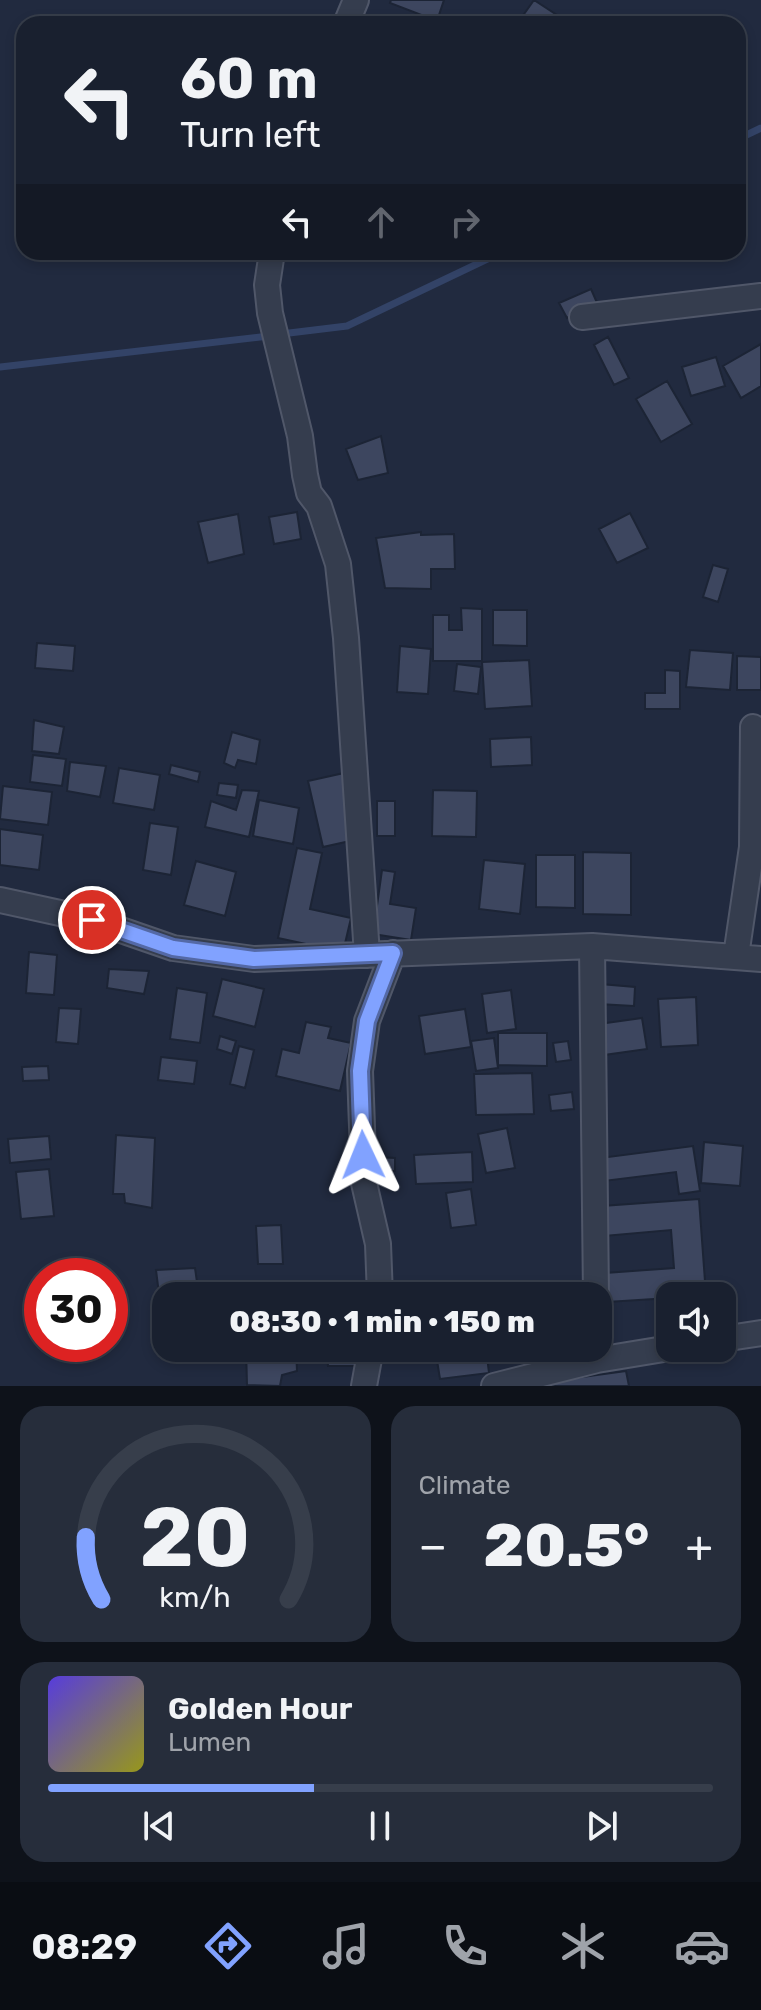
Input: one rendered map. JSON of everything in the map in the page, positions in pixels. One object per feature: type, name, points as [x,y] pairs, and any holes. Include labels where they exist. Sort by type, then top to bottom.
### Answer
[{"type":"street","points":[[271,260],[267,285],[270,313],[300,436],[305,475],[309,493],[319,506],[338,564],[346,638],[367,955]]},
{"type":"street","points":[[582,317],[761,296]]},
{"type":"street","points":[[736,956],[752,847],[753,727]]},
{"type":"street","points":[[0,900],[92,920],[173,948],[254,959],[592,946],[761,959]]},
{"type":"street","points":[[592,946],[596,1282]]},
{"type":"street","points":[[379,1282],[378,1244],[364,1183],[360,1071],[367,1021],[393,953]]},
{"type":"street","points":[[736,1337],[761,1333]]},
{"type":"street","points":[[612,1353],[656,1349]]},
{"type":"street","points":[[364,1386],[368,1362]]},
{"type":"street","points":[[494,1386],[571,1362]]},
{"type":"building","points":[[391,0],[444,0],[439,16],[424,16],[390,3]]},
{"type":"building","points":[[534,0],[558,16],[523,16]]},
{"type":"building","points":[[591,289],[598,305],[567,318],[559,303]]},
{"type":"building","points":[[608,337],[629,378],[614,385],[594,345]]},
{"type":"building","points":[[761,344],[761,386],[741,398],[723,366]]},
{"type":"building","points":[[716,357],[725,386],[691,396],[682,367]]},
{"type":"building","points":[[667,381],[692,424],[661,442],[636,399]]},
{"type":"building","points":[[381,436],[388,473],[358,480],[346,449]]},
{"type":"building","points":[[297,512],[301,539],[274,544],[269,517]]},
{"type":"building","points":[[630,513],[648,548],[617,563],[599,529]]},
{"type":"building","points":[[238,514],[244,554],[208,563],[198,522]]},
{"type":"building","points":[[421,532],[421,535],[454,534],[455,569],[431,569],[431,589],[385,588],[376,538]]},
{"type":"building","points":[[713,565],[728,569],[718,602],[703,597]]},
{"type":"building","points":[[461,608],[482,609],[482,661],[433,661],[433,615],[449,615],[449,630],[462,630]]},
{"type":"building","points":[[493,610],[527,610],[527,646],[493,645]]},
{"type":"building","points":[[37,643],[75,646],[73,671],[35,668]]},
{"type":"building","points":[[400,646],[431,649],[428,694],[397,692]]},
{"type":"building","points":[[690,650],[733,653],[730,690],[686,687]]},
{"type":"building","points":[[737,656],[761,657],[761,690],[737,690]]},
{"type":"building","points":[[529,660],[532,706],[485,709],[482,662]]},
{"type":"building","points":[[457,664],[481,667],[478,694],[454,691]]},
{"type":"building","points":[[665,670],[680,671],[680,709],[645,709],[645,693],[665,693]]},
{"type":"building","points":[[34,720],[64,727],[59,754],[32,751]]},
{"type":"building","points":[[232,732],[260,740],[256,764],[238,760],[235,768],[224,763]]},
{"type":"building","points":[[531,737],[532,765],[491,767],[490,739]]},
{"type":"building","points":[[33,755],[66,759],[62,786],[30,782]]},
{"type":"building","points":[[70,762],[106,766],[100,797],[67,791]]},
{"type":"building","points":[[171,765],[200,772],[198,782],[169,774]]},
{"type":"building","points":[[119,768],[160,775],[154,810],[113,803]]},
{"type":"building","points":[[344,773],[359,839],[323,847],[308,781]]},
{"type":"building","points":[[219,783],[238,785],[236,798],[217,795]]},
{"type":"building","points":[[3,786],[52,792],[48,825],[0,819]]},
{"type":"building","points":[[242,790],[259,791],[249,837],[205,827],[211,801],[236,810]]},
{"type":"building","points":[[433,790],[477,791],[476,837],[432,836]]},
{"type":"building","points":[[259,800],[299,808],[293,844],[253,836]]},
{"type":"building","points":[[377,801],[395,801],[395,836],[377,836]]},
{"type":"building","points":[[150,823],[178,827],[171,875],[143,870]]},
{"type":"building","points":[[0,829],[43,835],[39,870],[0,865]]},
{"type":"building","points":[[297,848],[322,853],[310,909],[351,918],[343,952],[278,938]]},
{"type":"building","points":[[583,852],[631,853],[631,915],[583,914]]},
{"type":"building","points":[[536,855],[575,855],[575,908],[536,907]]},
{"type":"building","points":[[484,860],[525,864],[520,914],[479,909]]},
{"type":"building","points":[[196,861],[236,872],[225,916],[184,905]]},
{"type":"building","points":[[382,870],[395,872],[390,904],[416,908],[411,940],[373,934]]},
{"type":"building","points":[[29,952],[57,955],[54,995],[26,993]]},
{"type":"building","points":[[109,969],[149,971],[144,994],[107,988]]},
{"type":"building","points":[[222,979],[264,989],[255,1027],[213,1016]]},
{"type":"building","points":[[600,984],[635,987],[634,1006],[598,1004]]},
{"type":"building","points":[[177,988],[207,993],[200,1043],[170,1039]]},
{"type":"building","points":[[511,990],[516,1029],[487,1033],[482,994]]},
{"type":"building","points":[[696,997],[698,1045],[661,1047],[658,999]]},
{"type":"building","points":[[59,1008],[81,1009],[78,1044],[56,1042]]},
{"type":"building","points":[[465,1009],[471,1047],[425,1054],[419,1016]]},
{"type":"building","points":[[642,1018],[647,1049],[604,1055],[599,1024]]},
{"type":"building","points":[[306,1022],[331,1027],[328,1038],[351,1043],[340,1091],[276,1076],[282,1049],[299,1053]]},
{"type":"building","points":[[498,1033],[547,1033],[547,1066],[498,1065]]},
{"type":"building","points":[[220,1036],[236,1041],[232,1054],[217,1049]]},
{"type":"building","points":[[494,1038],[498,1068],[476,1071],[471,1041]]},
{"type":"building","points":[[568,1041],[571,1060],[556,1062],[553,1043]]},
{"type":"building","points":[[239,1046],[254,1050],[245,1088],[230,1084]]},
{"type":"building","points":[[161,1057],[197,1061],[194,1084],[158,1080]]},
{"type":"building","points":[[48,1066],[49,1080],[23,1081],[22,1067]]},
{"type":"building","points":[[532,1073],[534,1114],[476,1115],[474,1074]]},
{"type":"building","points":[[572,1092],[574,1109],[551,1111],[549,1095]]},
{"type":"building","points":[[507,1128],[515,1168],[486,1173],[478,1134]]},
{"type":"building","points":[[116,1135],[155,1138],[152,1208],[125,1203],[124,1194],[113,1194]]},
{"type":"building","points":[[49,1136],[51,1159],[10,1163],[8,1139]]},
{"type":"building","points":[[704,1142],[743,1146],[740,1186],[701,1183]]},
{"type":"building","points":[[693,1146],[700,1191],[679,1194],[676,1172],[604,1181],[600,1158]]},
{"type":"building","points":[[472,1152],[473,1182],[416,1184],[414,1155]]},
{"type":"building","points":[[378,1157],[395,1158],[395,1171],[378,1171]]},
{"type":"building","points":[[49,1169],[54,1216],[21,1219],[16,1172]]},
{"type":"building","points":[[471,1189],[476,1225],[451,1228],[446,1193]]},
{"type":"building","points":[[699,1199],[705,1282],[656,1282],[656,1299],[612,1302],[612,1282],[606,1282],[605,1273],[674,1268],[671,1230],[604,1236],[602,1206]]},
{"type":"building","points":[[281,1225],[283,1264],[258,1264],[256,1226]]},
{"type":"building","points":[[195,1268],[197,1282],[158,1282],[156,1270]]},
{"type":"building","points":[[246,1362],[297,1362],[297,1371],[282,1375],[280,1386],[247,1385]]},
{"type":"building","points":[[328,1362],[356,1362],[356,1366],[328,1366]]},
{"type":"building","points":[[437,1362],[488,1362],[489,1373],[440,1379]]},
{"type":"building","points":[[626,1371],[629,1386],[553,1386],[553,1381]]},
{"type":"waterway","points":[[746,135],[761,128]]},
{"type":"waterway","points":[[281,334],[347,326],[485,260]]},
{"type":"waterway","points":[[0,367],[269,336]]},
{"type":"route","points":[[92,920],[173,948],[254,959],[393,953],[367,1021],[360,1071],[363,1155]]}]
